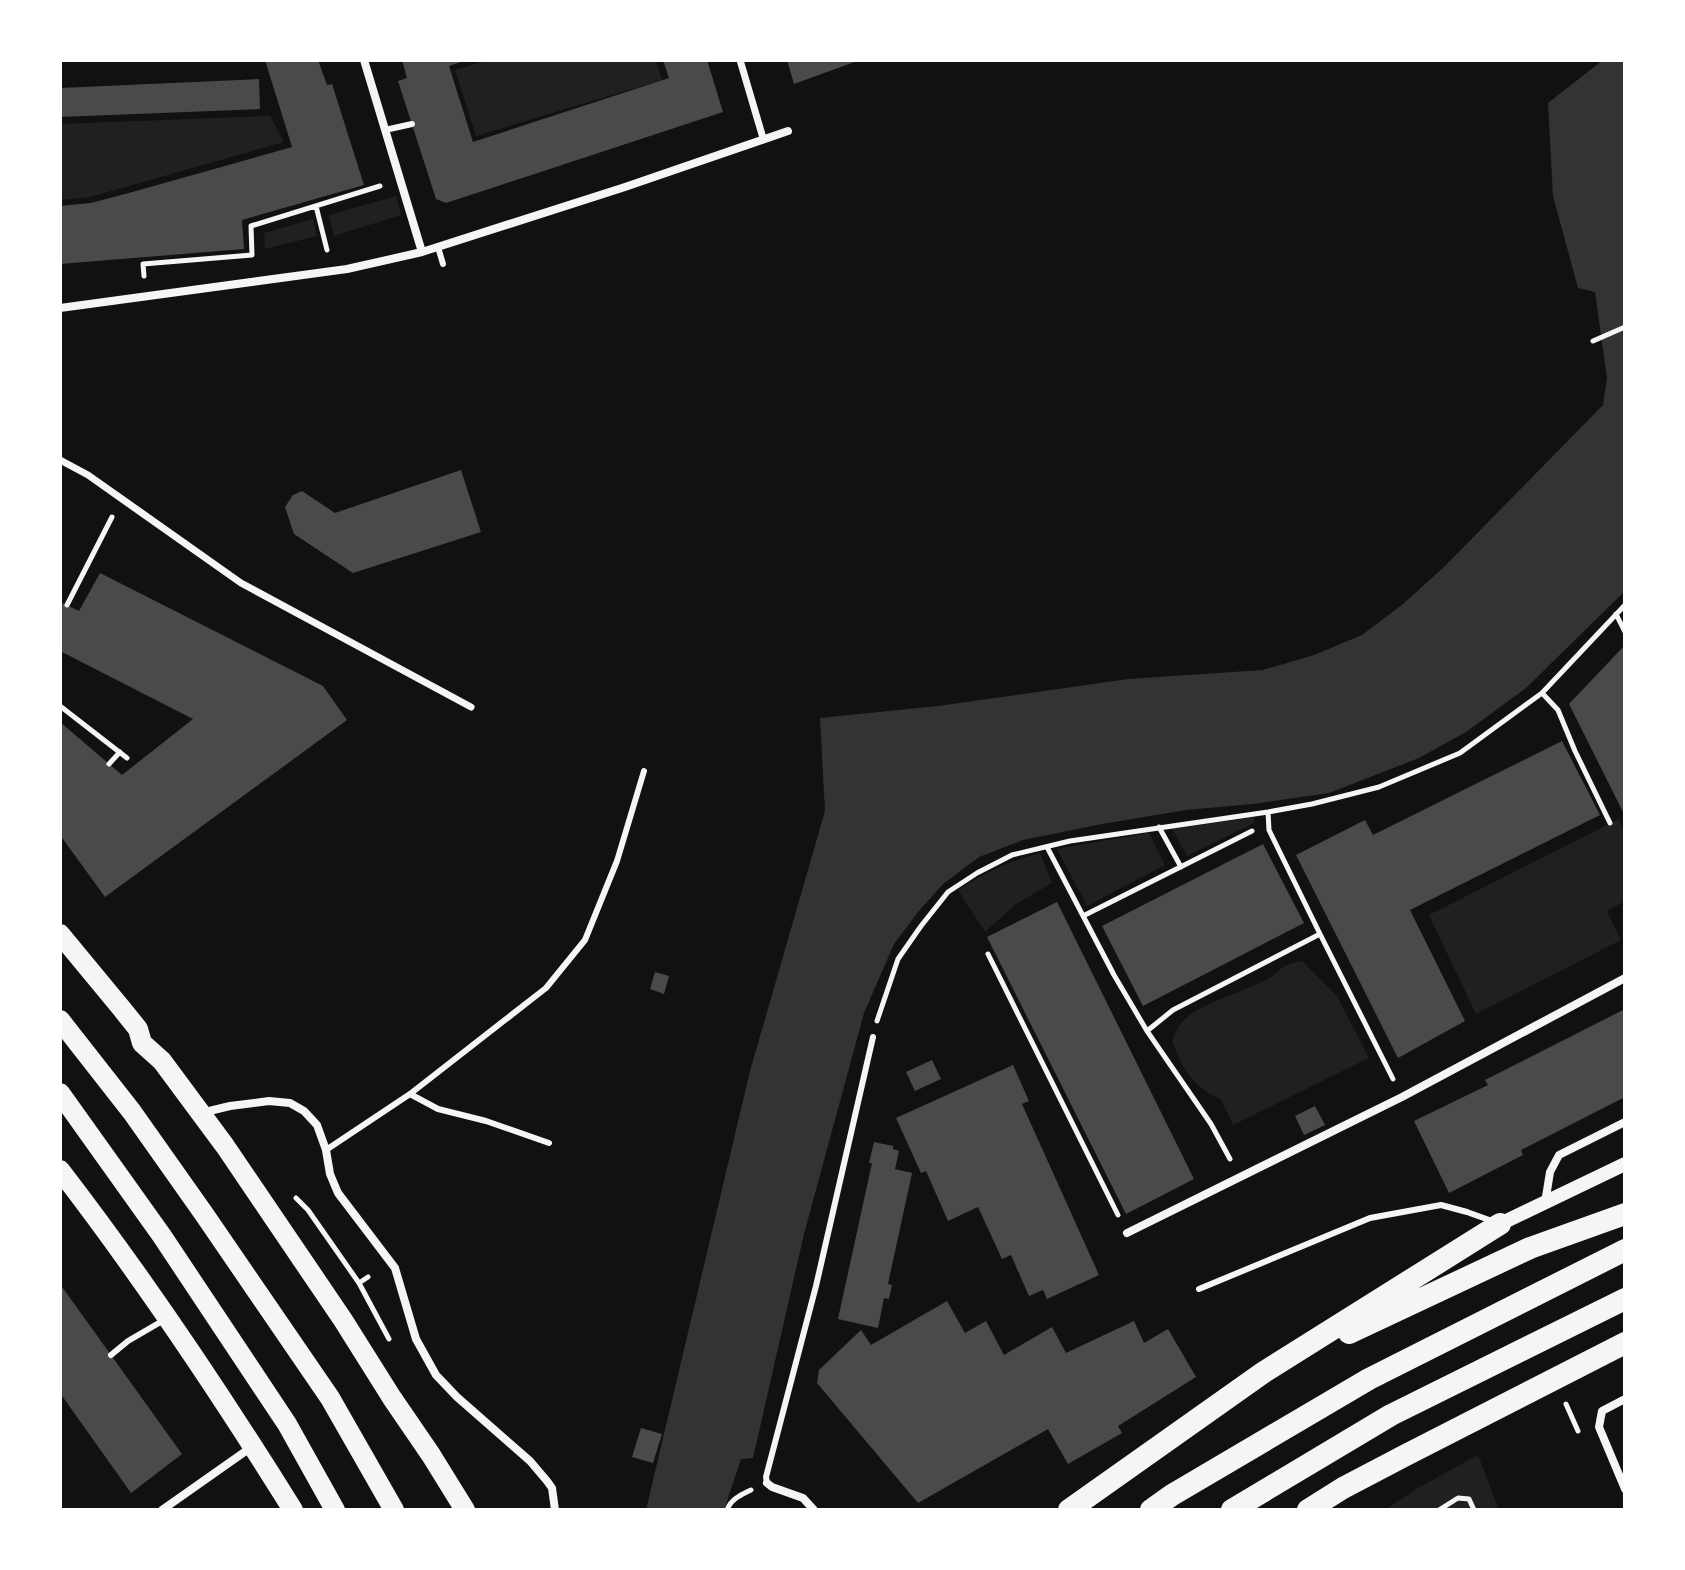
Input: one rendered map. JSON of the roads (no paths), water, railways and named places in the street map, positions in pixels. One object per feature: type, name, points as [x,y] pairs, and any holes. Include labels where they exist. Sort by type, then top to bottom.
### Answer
[{"type":"highway","points":[[1264,1372],[1530,1248],[1625,1214]]},
{"type":"highway","points":[[1069,1510],[1264,1372],[1500,1224]]},
{"type":"highway","points":[[1151,1510],[1369,1379],[1625,1250]]},
{"type":"highway","points":[[1232,1510],[1391,1415],[1625,1299]]},
{"type":"highway","points":[[1308,1510],[1418,1448],[1625,1343]]},
{"type":"main road","points":[[60,934],[138,1029],[142,1043],[162,1061],[225,1146],[343,1320],[465,1510]]},
{"type":"main road","points":[[60,1020],[141,1125],[330,1398],[394,1510]]},
{"type":"main road","points":[[60,1093],[162,1236],[287,1424],[335,1510]]},
{"type":"main road","points":[[60,1170],[168,1318],[293,1510]]},
{"type":"street","points":[[364,60],[422,252]]},
{"type":"street","points":[[740,60],[763,138]]},
{"type":"street","points":[[60,308],[347,269],[422,252],[788,131]]},
{"type":"street","points":[[60,460],[88,475],[241,583],[471,707]]},
{"type":"street","points":[[1127,1233],[1402,1097],[1625,978]]},
{"type":"street","points":[[200,1113],[269,1101],[290,1103],[304,1111],[317,1125],[338,1193],[395,1268],[416,1339],[436,1375],[539,1471],[552,1488],[555,1510]]},
{"type":"street","points":[[1545,1204],[1550,1172],[1559,1155],[1625,1122]]},
{"type":"street","points":[[1500,1224],[1625,1164]]},
{"type":"street","points":[[1625,1399],[1602,1411],[1599,1427],[1625,1489]]},
{"type":"street","points":[[162,1510],[253,1446]]},
{"type":"street","points":[[767,1483],[803,1498],[814,1510]]},
{"type":"lane","points":[[385,130],[412,124]]},
{"type":"lane","points":[[438,247],[443,264]]},
{"type":"lane","points":[[326,1150],[410,1094],[546,988],[585,940],[617,861],[644,771]]},
{"type":"lane","points":[[767,1483],[873,1037]]},
{"type":"lane","points":[[410,1094],[438,1109],[486,1121],[549,1143]]},
{"type":"lane","points":[[1199,1289],[1370,1218],[1441,1205],[1500,1224]]},
{"type":"lane","points":[[111,1355],[128,1341],[168,1318]]}]
